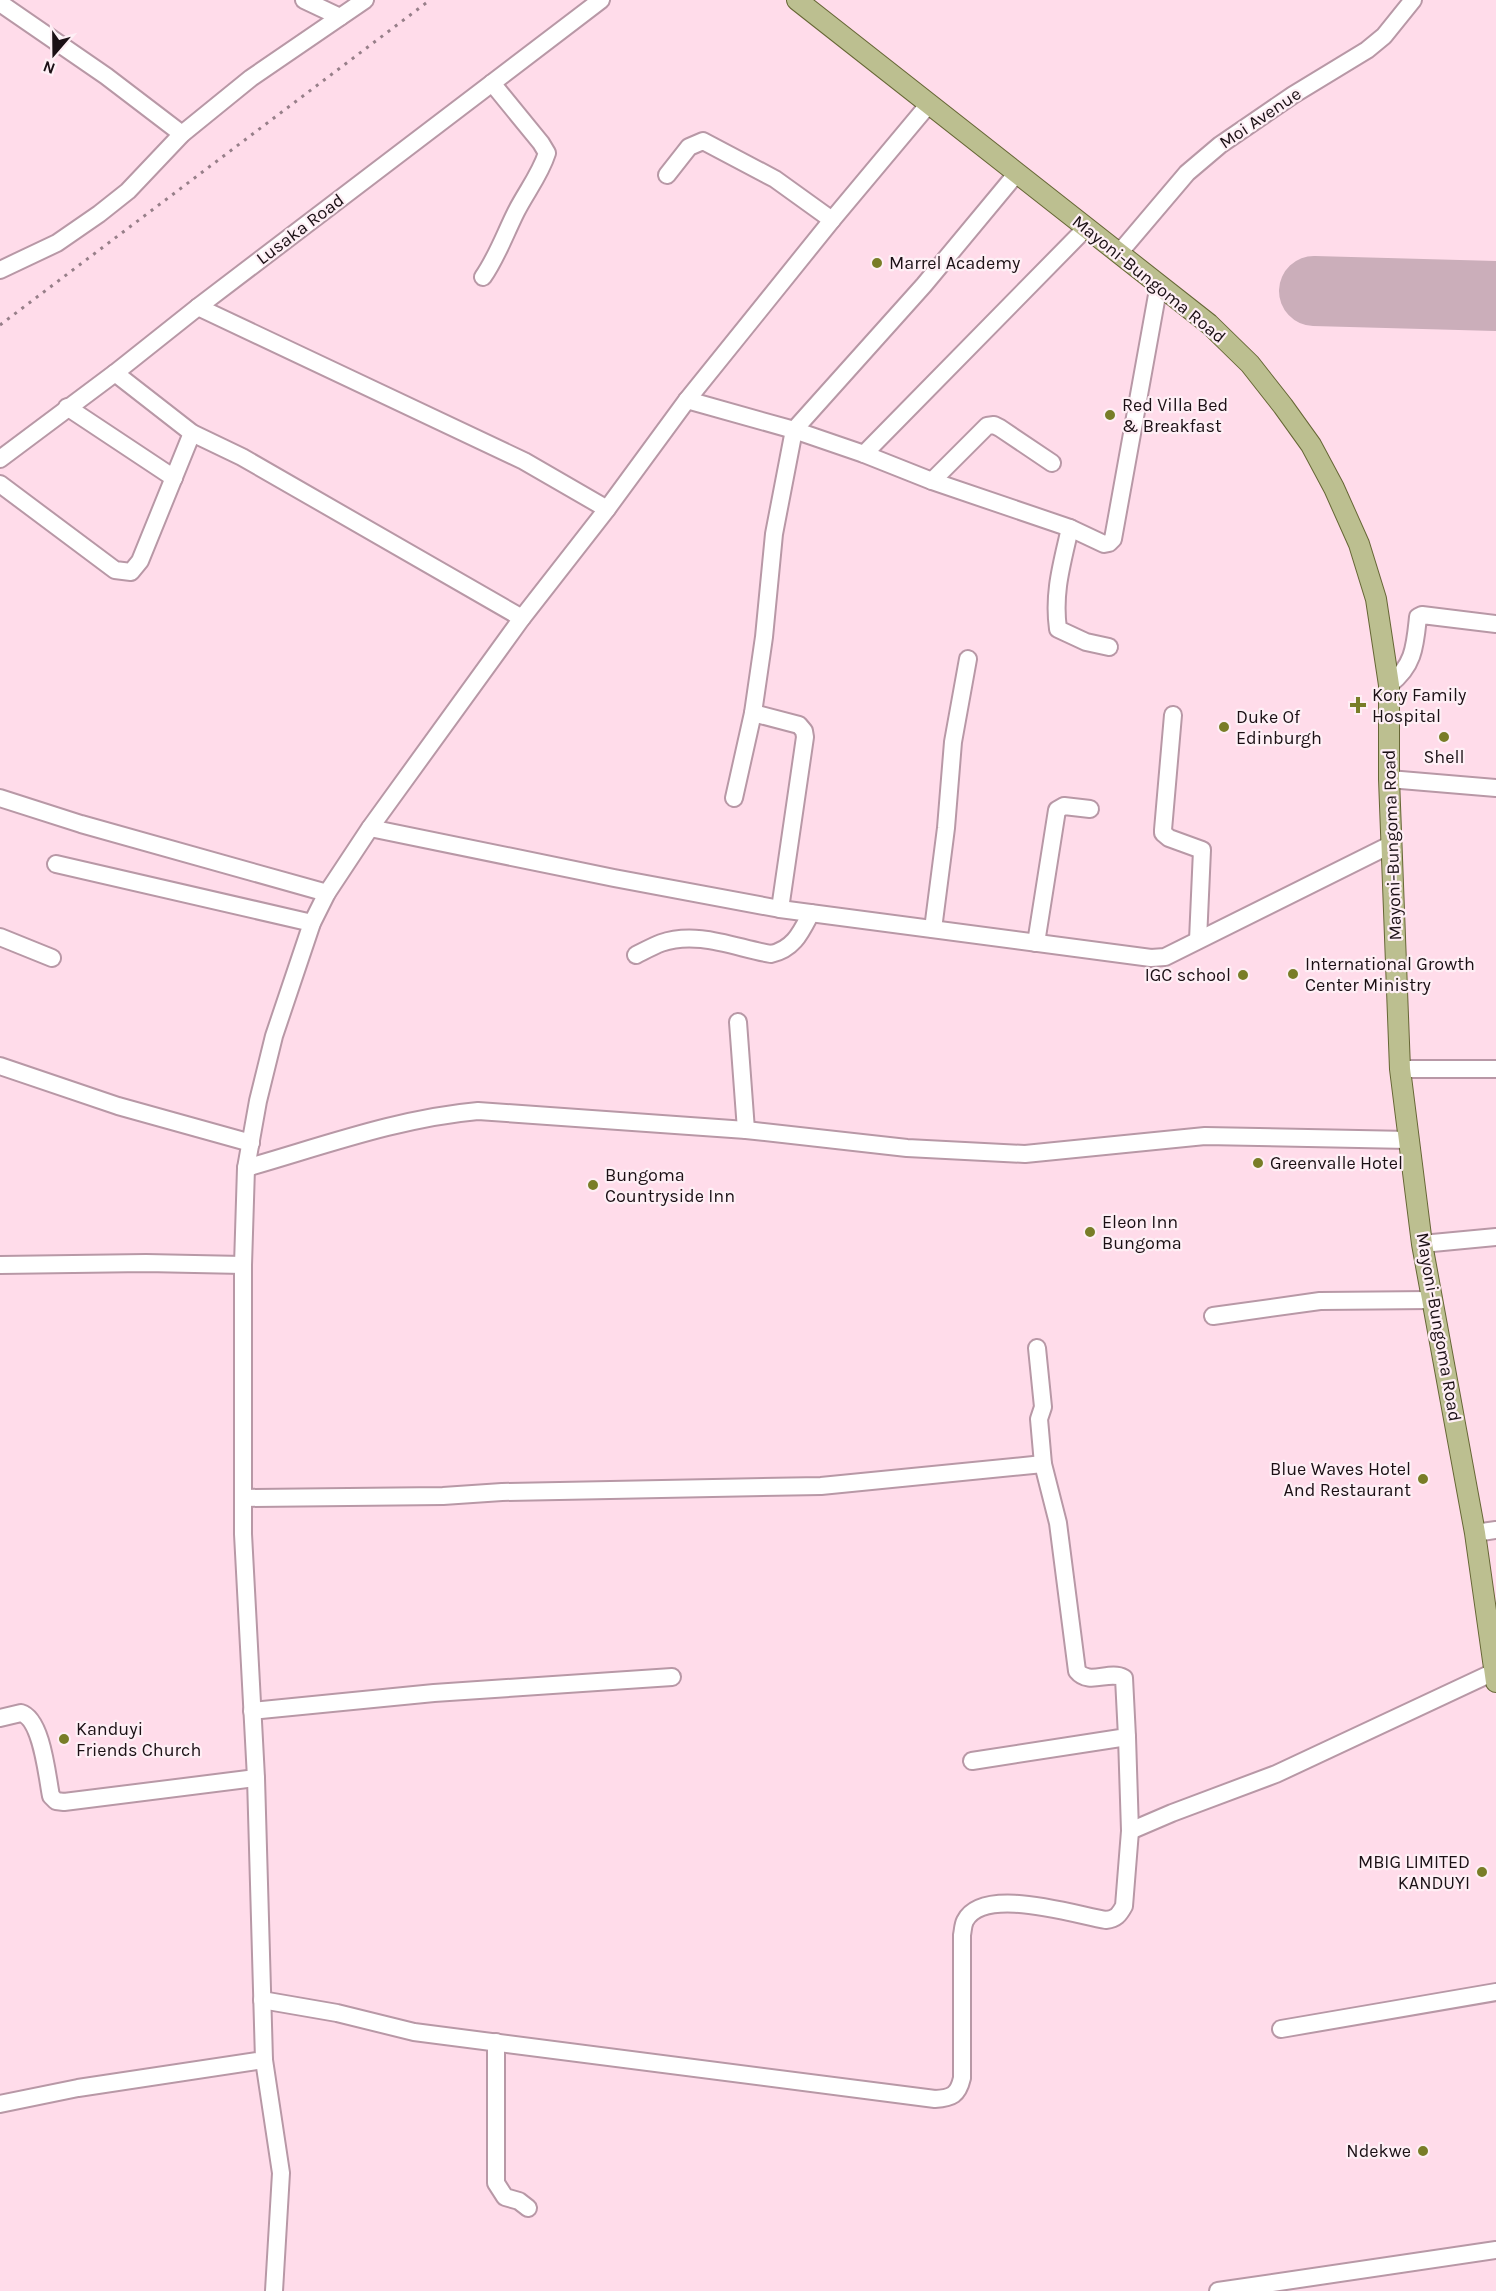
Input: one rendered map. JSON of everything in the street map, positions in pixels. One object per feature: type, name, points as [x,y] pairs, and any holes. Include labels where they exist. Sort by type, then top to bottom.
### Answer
[{"type":"main road","name":"Mayoni-Bungoma Road","points":[[797,0],[1209,324],[1250,364],[1311,445],[1334,488],[1359,544],[1376,599],[1389,685],[1389,779],[1400,1070],[1422,1244],[1475,1533],[1496,1675]]},
{"type":"street","points":[[304,0],[340,17]]},
{"type":"street","points":[[0,270],[57,243],[99,214],[128,191],[182,134],[251,78],[365,0]]},
{"type":"street","name":"Lusaka Road","points":[[0,459],[601,0]]},
{"type":"street","name":"Moi Avenue","points":[[1120,252],[1187,173],[1253,121],[1367,50],[1384,36],[1413,0]]},
{"type":"street","points":[[0,3],[106,76],[182,134]]},
{"type":"street","points":[[483,277],[492,265],[516,211],[543,167],[547,153],[542,143],[492,83]]},
{"type":"street","points":[[274,2291],[281,2173],[264,2060],[256,1778],[243,1534],[243,1265],[246,1168],[258,1101],[274,1036],[312,923],[327,893],[370,828],[522,618],[607,509],[687,400],[929,104]]},
{"type":"street","points":[[667,175],[688,147],[703,141],[775,179],[832,220]]},
{"type":"street","points":[[734,798],[753,713],[774,534],[794,430],[924,285],[1017,173]]},
{"type":"street","points":[[864,454],[1086,228]]},
{"type":"street","points":[[687,400],[794,430],[864,454],[933,481],[1070,528],[1104,544],[1113,539],[1159,284]]},
{"type":"street","points":[[198,307],[524,461],[607,509]]},
{"type":"street","points":[[115,373],[192,433],[242,457],[522,618]]},
{"type":"street","points":[[68,407],[174,478]]},
{"type":"street","points":[[933,481],[987,426],[994,425],[1000,428],[1052,463]]},
{"type":"street","points":[[0,484],[92,551],[110,567],[119,572],[131,572],[140,561],[192,433]]},
{"type":"street","points":[[1070,528],[1056,594],[1055,608],[1058,628],[1086,642],[1109,647]]},
{"type":"street","points":[[1389,685],[1401,677],[1410,663],[1416,645],[1418,617],[1422,615],[1496,624]]},
{"type":"street","points":[[933,929],[946,828],[953,742],[968,659]]},
{"type":"street","points":[[753,713],[799,725],[804,730],[805,737],[780,909]]},
{"type":"street","points":[[1173,715],[1163,830],[1165,836],[1202,850],[1198,940]]},
{"type":"street","points":[[1389,779],[1496,788]]},
{"type":"street","points":[[0,798],[81,824],[327,893]]},
{"type":"street","points":[[1036,943],[1057,810],[1064,806],[1090,808]]},
{"type":"street","points":[[370,828],[780,909],[1151,958],[1165,957],[1392,844]]},
{"type":"street","points":[[56,864],[312,923]]},
{"type":"street","points":[[636,955],[663,942],[693,939],[716,941],[771,954],[780,952],[797,939],[811,913]]},
{"type":"street","points":[[0,937],[52,958]]},
{"type":"street","points":[[738,1022],[746,1130]]},
{"type":"street","points":[[0,1066],[118,1106],[251,1143]]},
{"type":"street","points":[[1400,1070],[1496,1069]]},
{"type":"street","points":[[246,1168],[399,1124],[443,1114],[478,1111],[746,1130],[907,1148],[1025,1154],[1205,1136],[1409,1140]]},
{"type":"street","points":[[1422,1244],[1496,1237]]},
{"type":"street","points":[[0,1265],[146,1263],[243,1265]]},
{"type":"street","points":[[1213,1316],[1320,1301],[1431,1300]]},
{"type":"street","points":[[262,2000],[337,2013],[414,2032],[838,2087],[936,2099],[950,2098],[958,2091],[962,2078],[962,1935],[964,1922],[976,1910],[1008,1903],[1113,1919],[1124,1906],[1130,1831],[1124,1678],[1114,1675],[1087,1678],[1082,1677],[1077,1671],[1058,1523],[1043,1464],[1040,1419],[1043,1407],[1037,1348]]},
{"type":"street","points":[[243,1498],[443,1496],[502,1492],[821,1486],[1043,1464]]},
{"type":"street","points":[[1475,1533],[1496,1530]]},
{"type":"street","points":[[1130,1831],[1276,1774],[1496,1675]]},
{"type":"street","points":[[252,1711],[434,1693],[672,1677]]},
{"type":"street","points":[[0,1718],[21,1713],[30,1717],[41,1747],[51,1796],[56,1801],[64,1802],[256,1778]]},
{"type":"street","points":[[972,1761],[1127,1737]]},
{"type":"street","points":[[1281,2029],[1496,1992]]},
{"type":"street","points":[[496,2042],[496,2183],[506,2197],[519,2201],[528,2208]]},
{"type":"street","points":[[0,2104],[78,2088],[264,2060]]},
{"type":"street","points":[[1218,2291],[1496,2250]]},
{"type":"runway","points":[[1314,291],[1496,296]]},
{"type":"railway","points":[[0,325],[430,0]]},
{"type":"place","name":"Marrel Academy","points":[[877,263]]},
{"type":"place","name":"Red Villa Bed & Breakfast","points":[[1110,415]]},
{"type":"place","name":"Kory Family Hospital","points":[[1358,705]]},
{"type":"place","name":"Duke Of Edinburgh","points":[[1224,727]]},
{"type":"place","name":"Shell","points":[[1444,737]]},
{"type":"place","name":"International Growth Center Ministry","points":[[1293,974]]},
{"type":"place","name":"IGC school","points":[[1243,975]]},
{"type":"place","name":"Greenvalle Hotel","points":[[1258,1163]]},
{"type":"place","name":"Bungoma Countryside Inn","points":[[593,1185]]},
{"type":"place","name":"Eleon Inn Bungoma","points":[[1090,1232]]},
{"type":"place","name":"Blue Waves Hotel And Restaurant","points":[[1423,1479]]},
{"type":"place","name":"Kanduyi Friends Church","points":[[64,1739]]},
{"type":"place","name":"MBIG LIMITED KANDUYI","points":[[1482,1872]]},
{"type":"place","name":"Ndekwe","points":[[1423,2151]]}]
